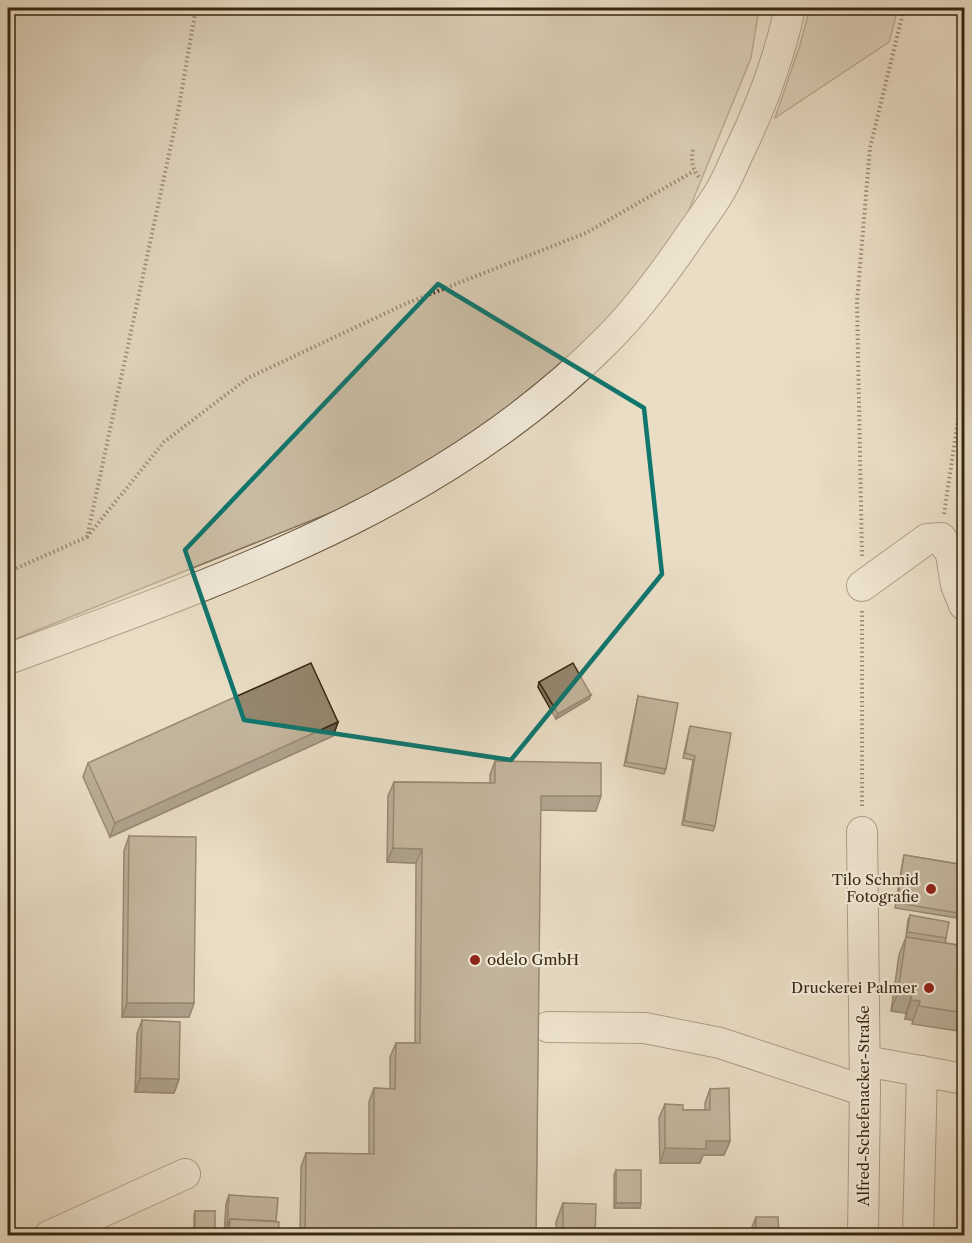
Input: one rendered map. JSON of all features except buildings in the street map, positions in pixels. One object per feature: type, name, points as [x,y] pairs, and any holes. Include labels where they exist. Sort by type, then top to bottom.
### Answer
[{"type":"street","points":[[8,659],[156,605],[291,550],[423,483],[486,442],[548,395],[610,337],[664,274],[720,192],[756,117],[782,45],[790,8]]},
{"type":"street","points":[[862,586],[927,539],[941,538],[951,554],[956,585],[964,605]]},
{"type":"street","name":"Alfred-Schefenacker-Straße","points":[[862,832],[865,1235]]},
{"type":"street","points":[[548,1028],[656,1030],[720,1043],[865,1091]]},
{"type":"street","points":[[865,1061],[964,1079]]},
{"type":"street","points":[[918,1236],[922,1071]]},
{"type":"street","points":[[49,1236],[185,1174]]},
{"type":"path","points":[[87,537],[178,112],[196,8]]},
{"type":"path","points":[[862,832],[862,492],[857,302],[870,148],[904,8]]},
{"type":"path","points":[[941,538],[958,420],[961,298],[959,194],[964,48]]},
{"type":"path","points":[[8,572],[87,537],[164,442],[248,378],[405,304],[586,233],[694,171]]},
{"type":"highlighted area","points":[[438,284],[644,408],[662,574],[511,760],[244,720],[185,550]]},
{"type":"shaded area","points":[[8,8],[759,8],[751,58],[684,222],[600,331],[459,447],[390,489],[8,642]]},
{"type":"shaded area","points":[[810,8],[898,8],[889,42],[775,118],[800,45]]},
{"type":"place","name":"Tilo Schmid Fotografie","points":[[931,889]]},
{"type":"place","name":"odelo GmbH","points":[[475,960]]},
{"type":"place","name":"Druckerei Palmer","points":[[929,988]]}]
